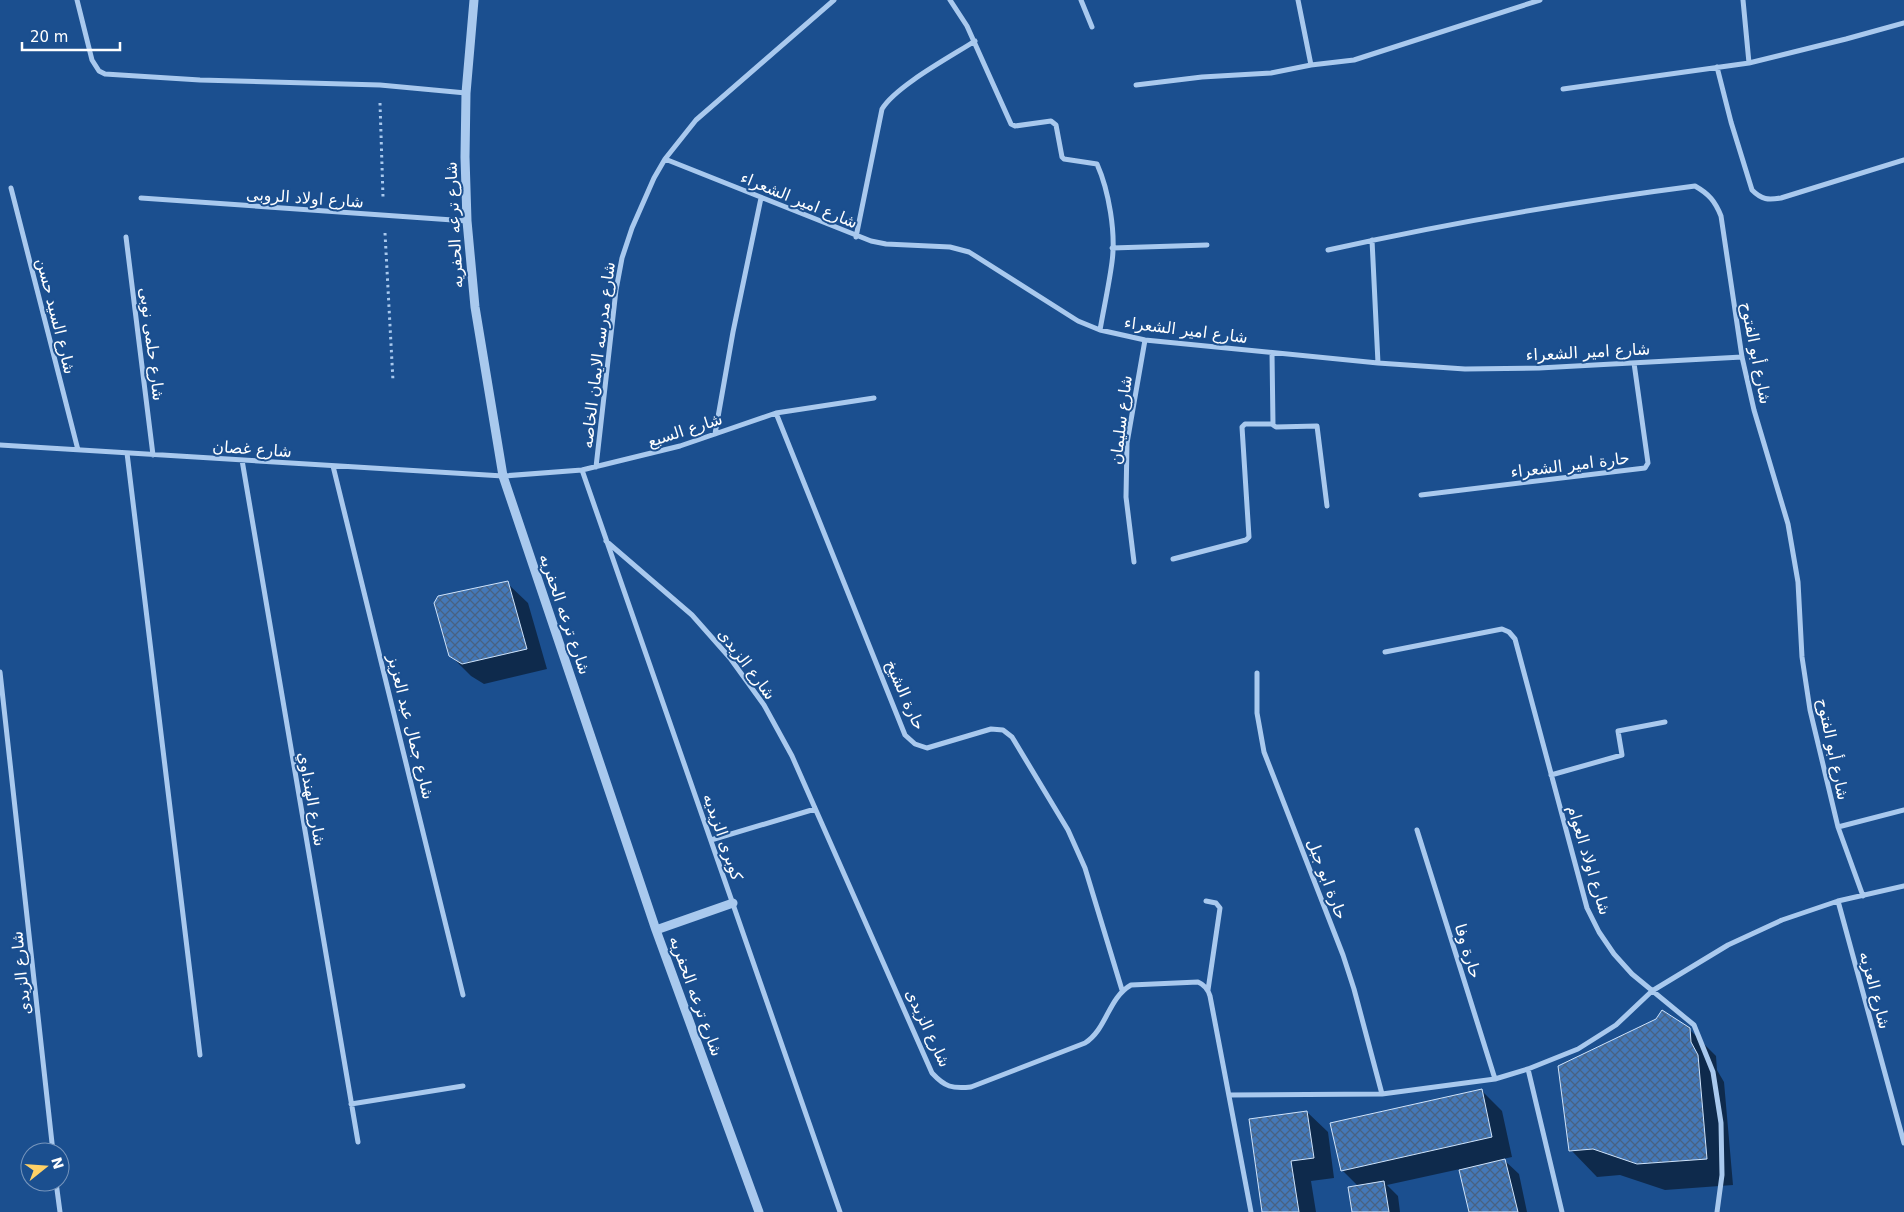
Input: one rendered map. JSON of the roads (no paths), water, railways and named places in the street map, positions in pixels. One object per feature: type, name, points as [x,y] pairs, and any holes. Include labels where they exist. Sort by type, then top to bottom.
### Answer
[{"type":"street","points":[[77,0],[92,60],[99,71],[104,74],[200,80],[380,85],[466,92]]},
{"type":"street","name":"شارع ترعه الحفريه","points":[[474,0],[466,92],[465,157],[467,221],[475,307],[503,476],[656,930],[759,1212]]},
{"type":"street","name":"شارع مدرسه الايمان الخاصه","points":[[596,466],[616,290],[622,258],[644,199],[665,159],[696,120],[834,0]]},
{"type":"street","points":[[950,0],[963,18],[975,41],[1011,124],[1015,126],[1051,121],[1056,125],[1062,157],[1066,160],[1097,164],[1109,212],[1112,248],[1112,260],[1100,330]]},
{"type":"street","points":[[1080,0],[1092,27]]},
{"type":"street","points":[[1298,0],[1311,65]]},
{"type":"street","points":[[1136,85],[1202,77],[1271,73],[1311,65],[1354,60],[1540,0]]},
{"type":"street","points":[[1742,0],[1749,63]]},
{"type":"street","points":[[1563,89],[1749,63],[1904,23]]},
{"type":"street","points":[[856,237],[882,109],[886,101],[975,41]]},
{"type":"street","points":[[1718,67],[1731,122],[1752,190],[1760,198],[1769,200],[1781,198],[1904,160]]},
{"type":"street","name":"شارع امير الشعراء","points":[[665,159],[856,237],[886,244],[950,247],[969,252],[1078,321],[1100,330],[1145,340],[1378,363],[1465,369],[1539,368],[1742,357]]},
{"type":"street","name":"شارع أبو الفتوح","points":[[1328,250],[1431,228],[1554,206],[1695,186],[1708,194],[1716,203],[1721,216],[1742,357],[1754,410],[1788,524],[1798,582],[1802,657],[1810,710],[1838,827],[1863,896]]},
{"type":"street","name":"شارع السيد حسن","points":[[10,188],[78,450]]},
{"type":"street","name":"شارع اولاد الروبى","points":[[141,198],[467,221]]},
{"type":"street","points":[[716,434],[733,332],[761,198]]},
{"type":"street","name":"شارع حلمى نوبى","points":[[126,237],[153,455]]},
{"type":"street","points":[[1372,240],[1378,363]]},
{"type":"street","points":[[1112,248],[1207,245]]},
{"type":"street","name":"شارع سليمان","points":[[1134,562],[1126,497],[1127,443],[1145,340]]},
{"type":"street","points":[[1272,353],[1273,424]]},
{"type":"street","name":"حارة امير الشعراء","points":[[1421,495],[1645,468],[1648,462],[1634,363]]},
{"type":"street","name":"شارع السبع","points":[[503,476],[582,470],[643,456],[716,434],[776,413],[874,398]]},
{"type":"street","name":"حارة الشيخ","points":[[776,413],[905,735],[915,744],[927,748],[991,729],[1003,730],[1012,737],[1068,830],[1085,868],[1122,990]]},
{"type":"street","points":[[1173,559],[1246,540],[1249,537],[1242,427],[1245,424],[1317,426],[1327,506]]},
{"type":"street","name":"شارع غصان","points":[[0,445],[503,476]]},
{"type":"street","points":[[127,453],[200,1055]]},
{"type":"street","name":"شارع الهنداوي","points":[[242,460],[358,1142]]},
{"type":"street","name":"شارع جمال عبد العزيز","points":[[334,466],[463,995]]},
{"type":"street","name":"كوبرى الزيديه","points":[[582,470],[840,1212]]},
{"type":"street","name":"شارع الزيدى","points":[[606,541],[692,615],[730,658],[764,705],[792,756],[932,1073],[942,1084],[956,1088],[971,1087],[1085,1043],[1097,1034],[1122,990]]},
{"type":"street","name":"شارع اولاد العوام","points":[[1385,652],[1502,630],[1509,632],[1515,639],[1587,908],[1598,932],[1632,974],[1694,1025],[1714,1072],[1721,1124],[1722,1175],[1717,1212]]},
{"type":"street","name":"شارع الزيدى","points":[[0,672],[52,1142]]},
{"type":"street","name":"حارة ابو جبل","points":[[1257,674],[1257,713],[1264,752],[1343,954],[1382,1094]]},
{"type":"street","points":[[1551,774],[1622,755],[1618,731],[1665,722]]},
{"type":"street","points":[[711,840],[815,809]]},
{"type":"street","points":[[1838,827],[1904,810]]},
{"type":"street","name":"حارة وفا","points":[[1417,830],[1495,1079]]},
{"type":"street","points":[[1229,1095],[1382,1094],[1495,1079],[1528,1069],[1578,1049],[1616,1025],[1652,991],[1728,945],[1782,920],[1838,901],[1904,886]]},
{"type":"street","points":[[1206,901],[1216,902],[1220,908],[1208,990],[1251,1212]]},
{"type":"street","name":"شارع العزبه","points":[[1838,901],[1904,1143]]},
{"type":"street","points":[[656,930],[732,904]]},
{"type":"street","points":[[1122,990],[1131,985],[1198,982],[1208,990]]},
{"type":"street","points":[[1528,1069],[1562,1212]]},
{"type":"street","points":[[351,1104],[463,1086]]},
{"type":"street","points":[[57,1192],[60,1212]]}]
